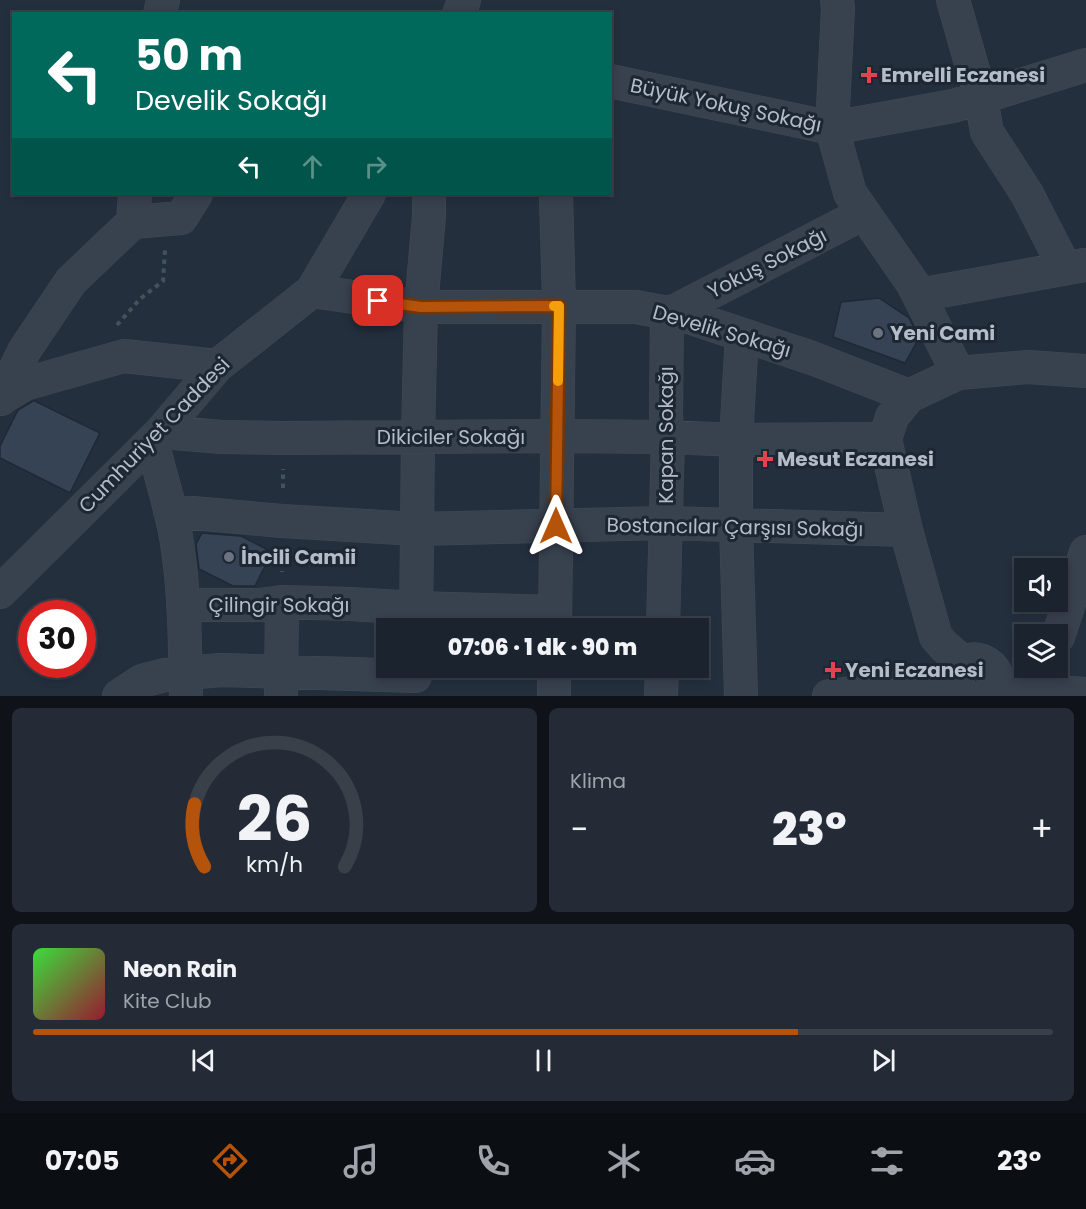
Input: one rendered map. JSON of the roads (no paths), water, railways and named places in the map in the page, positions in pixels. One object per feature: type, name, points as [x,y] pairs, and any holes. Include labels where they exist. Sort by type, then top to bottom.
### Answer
[{"type":"street","points":[[837,0],[832,128],[850,193],[913,284],[958,373]]},
{"type":"street","points":[[919,295],[1075,266],[987,132],[981,98],[953,0]]},
{"type":"street","name":"Büyük Yokuş Sokağı","points":[[612,81],[832,128],[953,106],[1086,65]]},
{"type":"street","points":[[0,399],[24,351],[71,281],[134,208],[167,219],[181,218],[195,195]]},
{"type":"street","name":"Cumhuriyet Caddesi","points":[[0,592],[156,436],[217,366],[312,291],[368,195]]},
{"type":"street","points":[[416,618],[421,307],[429,195]]},
{"type":"street","points":[[555,618],[559,306],[556,195]]},
{"type":"street","name":"Yokuş Sokağı","points":[[669,313],[864,213]]},
{"type":"street","name":"Develik Sokağı","points":[[312,291],[421,307],[636,307],[688,317],[812,358],[909,396]]},
{"type":"street","name":"Kapan Sokağı","points":[[663,618],[669,313]]},
{"type":"street","points":[[741,696],[736,440],[742,335]]},
{"type":"street","points":[[0,399],[25,384],[124,356],[217,366]]},
{"type":"street","points":[[974,683],[936,637],[906,530],[885,439],[892,417],[909,396],[958,373],[1028,367],[1086,371]]},
{"type":"street","points":[[156,436],[179,555],[185,685]]},
{"type":"street","name":"Dikiciler Sokağı","points":[[156,436],[885,439]]},
{"type":"street","name":"Bostancılar Çarşısı Sokağı","points":[[170,511],[282,521],[417,529],[665,524],[906,530]]},
{"type":"street","points":[[1062,624],[1086,552]]},
{"type":"street","points":[[282,603],[282,684]]},
{"type":"street","name":"Çilingir Sokağı","points":[[183,605],[350,604],[416,618]]},
{"type":"street","points":[[118,696],[142,681],[165,675],[185,685],[221,670],[282,684],[416,680]]},
{"type":"street","points":[[554,678],[554,696]]},
{"type":"street","points":[[661,696],[662,678]]},
{"type":"street","points":[[830,696],[1044,679],[1086,694]]},
{"type":"place","name":"Emrelli Eczanesi","points":[[869,75]]},
{"type":"place","name":"Yeni Cami","points":[[878,333]]},
{"type":"place","name":"Mesut Eczanesi","points":[[765,459]]},
{"type":"place","name":"İncili Camii","points":[[229,557]]},
{"type":"place","name":"Yeni Eczanesi","points":[[833,670]]}]
